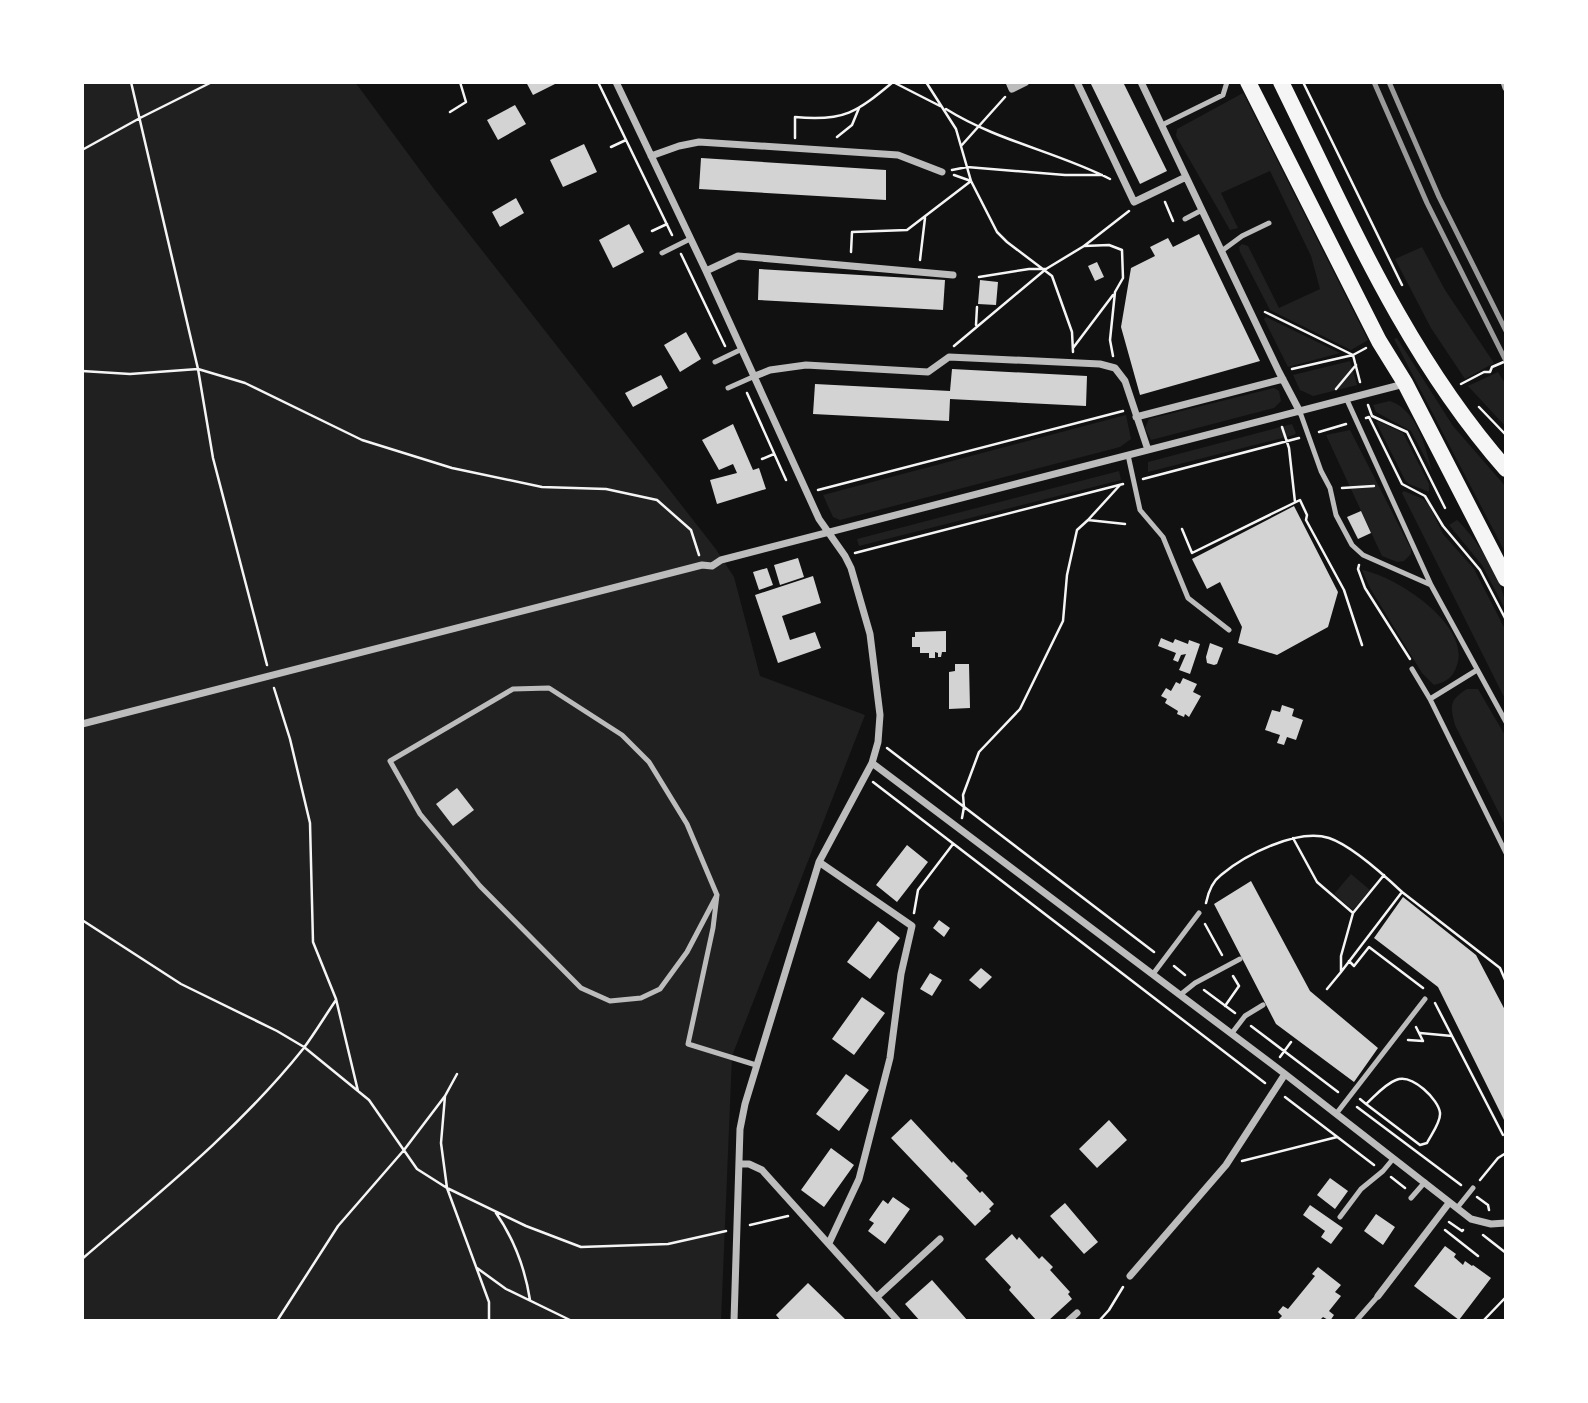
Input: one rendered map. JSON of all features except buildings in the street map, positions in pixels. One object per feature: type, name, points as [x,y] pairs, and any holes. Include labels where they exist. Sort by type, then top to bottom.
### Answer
[{"type":"main road","points":[[1248,82],[1379,341],[1405,383],[1506,579]]},
{"type":"main road","points":[[1281,82],[1391,304],[1453,405],[1506,469]]},
{"type":"street","points":[[616,82],[755,376],[819,519],[845,556],[870,634],[880,715],[878,743],[872,763],[819,863],[756,1065],[740,1129],[734,1321]]},
{"type":"street","points":[[1011,86],[1026,82]]},
{"type":"street","points":[[1077,82],[1134,202],[1186,177]]},
{"type":"street","points":[[1141,82],[1300,412]]},
{"type":"street","points":[[1504,82],[1506,88]]},
{"type":"street","points":[[651,156],[699,142],[898,155],[942,172]]},
{"type":"street","points":[[706,271],[738,256],[953,275]]},
{"type":"street","points":[[755,376],[770,370],[806,365],[928,372],[949,357],[1100,364],[1115,368],[1125,381],[1148,450]]},
{"type":"street","points":[[1135,413],[1281,376]]},
{"type":"street","points":[[82,724],[702,565],[712,566],[721,560],[1405,383]]},
{"type":"street","points":[[872,763],[1274,1065],[1471,1219],[1492,1224],[1506,1223]]},
{"type":"street","points":[[819,863],[912,926],[901,974],[890,1058],[859,1178],[829,1242]]},
{"type":"street","points":[[1130,1276],[1226,1165],[1285,1074]]},
{"type":"street","points":[[740,1164],[749,1164],[762,1170],[898,1321]]},
{"type":"street","points":[[1378,1296],[1450,1203]]},
{"type":"street","points":[[878,1296],[940,1239]]},
{"type":"street","points":[[1068,1321],[1077,1313]]},
{"type":"lane","points":[[1162,125],[1223,95],[1227,82]]},
{"type":"lane","points":[[1185,219],[1202,210]]},
{"type":"lane","points":[[1223,250],[1242,236],[1269,223]]},
{"type":"lane","points":[[662,253],[690,239]]},
{"type":"lane","points":[[715,362],[742,349]]},
{"type":"lane","points":[[727,388],[755,376]]},
{"type":"lane","points":[[1347,400],[1431,585],[1506,722]]},
{"type":"lane","points":[[1300,412],[1321,471],[1330,488],[1336,515],[1352,545],[1363,555],[1431,585]]},
{"type":"lane","points":[[1128,455],[1140,510],[1163,537],[1188,598],[1229,630]]},
{"type":"lane","points":[[1412,669],[1430,699],[1506,853]]},
{"type":"lane","points":[[1430,699],[1476,670]]},
{"type":"lane","points":[[717,895],[687,952],[660,989],[641,998],[610,1001],[580,988],[480,886],[420,814],[390,761],[513,689],[549,688],[622,735],[649,762],[687,824],[717,895],[713,928],[688,1044],[756,1065]]},
{"type":"lane","points":[[1153,974],[1199,913]]},
{"type":"lane","points":[[1180,995],[1195,983],[1240,960]]},
{"type":"lane","points":[[1336,1114],[1425,999]]},
{"type":"lane","points":[[1231,1033],[1245,1016],[1263,1005]]},
{"type":"lane","points":[[1339,1217],[1361,1189],[1383,1171],[1393,1158]]},
{"type":"lane","points":[[1413,1196],[1425,1182]]},
{"type":"lane","points":[[1457,1208],[1473,1188]]},
{"type":"lane","points":[[1356,1321],[1378,1296]]},
{"type":"path","points":[[131,82],[198,369],[213,458],[270,676],[290,739],[310,823],[313,942],[336,999],[358,1091]]},
{"type":"path","points":[[82,150],[212,82]]},
{"type":"path","points":[[450,112],[466,102],[460,82]]},
{"type":"path","points":[[598,82],[729,355]]},
{"type":"path","points":[[795,148],[795,117],[835,118],[859,108],[893,82],[980,126],[1126,187]]},
{"type":"path","points":[[926,82],[956,129],[971,181],[997,232],[1006,242],[1052,276],[1072,332],[1071,363]]},
{"type":"path","points":[[1303,82],[1402,284]]},
{"type":"path","points":[[961,146],[1011,86]]},
{"type":"path","points":[[822,149],[852,125],[859,108]]},
{"type":"path","points":[[611,147],[626,140]]},
{"type":"path","points":[[942,172],[967,167],[1103,176]]},
{"type":"path","points":[[942,172],[971,181]]},
{"type":"path","points":[[850,266],[852,232],[907,230],[971,181]]},
{"type":"path","points":[[1150,194],[1166,202],[1174,224]]},
{"type":"path","points":[[949,357],[950,349],[976,327],[1046,269],[1084,246],[1130,210],[1134,202]]},
{"type":"path","points":[[919,272],[925,218]]},
{"type":"path","points":[[652,231],[667,224]]},
{"type":"path","points":[[1073,348],[1123,278],[1122,250],[1109,245],[1084,246]]},
{"type":"path","points":[[979,277],[1028,269],[1046,269]]},
{"type":"path","points":[[1115,292],[1110,340],[1115,368]]},
{"type":"path","points":[[976,327],[977,307]]},
{"type":"path","points":[[1252,313],[1265,312],[1353,355],[1281,376]]},
{"type":"path","points":[[1461,384],[1484,372],[1490,372],[1492,367],[1506,361]]},
{"type":"path","points":[[1328,405],[1335,390],[1356,365]]},
{"type":"path","points":[[82,371],[130,374],[198,369],[245,383],[362,440],[452,468],[542,486],[606,489],[657,500],[691,530],[702,565]]},
{"type":"path","points":[[741,382],[794,498],[1135,413]]},
{"type":"path","points":[[1368,405],[1369,417],[1402,484]]},
{"type":"path","points":[[1369,417],[1407,432],[1445,508]]},
{"type":"path","points":[[1323,431],[1347,424]]},
{"type":"path","points":[[1146,478],[1297,438]]},
{"type":"path","points":[[1286,441],[1296,502]]},
{"type":"path","points":[[762,459],[774,454]]},
{"type":"path","points":[[1330,488],[1402,484],[1425,496],[1443,526],[1480,570],[1506,620]]},
{"type":"path","points":[[845,556],[1121,485],[1077,530],[1067,575],[1063,621],[1020,709],[979,752],[963,795],[964,807],[959,828],[953,843],[918,890],[912,926]]},
{"type":"path","points":[[1182,529],[1192,552],[1300,500],[1307,515],[1306,520],[1344,590],[1362,645]]},
{"type":"path","points":[[1088,520],[1125,524]]},
{"type":"path","points":[[1363,555],[1357,569],[1365,588],[1409,656],[1412,669]]},
{"type":"path","points":[[865,776],[1413,1196]]},
{"type":"path","points":[[1226,1006],[1239,986],[1199,913],[1219,876],[1276,844],[1306,836],[1332,839],[1384,875],[1500,968],[1506,982]]},
{"type":"path","points":[[1293,838],[1317,882],[1353,913]]},
{"type":"path","points":[[1341,972],[1341,956],[1353,913],[1384,875]]},
{"type":"path","points":[[1327,989],[1402,892]]},
{"type":"path","points":[[82,920],[181,984],[304,1047],[369,1100],[417,1169],[447,1188],[526,1226],[581,1247],[668,1244],[800,1213]]},
{"type":"path","points":[[1349,961],[1354,966],[1369,947],[1430,993],[1503,1135]]},
{"type":"path","points":[[82,1259],[175,1179],[259,1100],[304,1047],[336,999]]},
{"type":"path","points":[[1400,1032],[1452,1036]]},
{"type":"path","points":[[1274,1065],[1291,1042]]},
{"type":"path","points":[[277,1321],[338,1226],[404,1150],[457,1074]]},
{"type":"path","points":[[1352,1093],[1366,1104],[1420,1145],[1427,1143],[1440,1116],[1439,1109],[1416,1081],[1407,1078],[1398,1079],[1366,1104]]},
{"type":"path","points":[[444,1096],[441,1143],[447,1188],[489,1302],[489,1321]]},
{"type":"path","points":[[1226,1165],[1337,1137]]},
{"type":"path","points":[[1473,1188],[1498,1158],[1506,1153]]},
{"type":"path","points":[[494,1210],[516,1248],[526,1277],[530,1301]]},
{"type":"path","points":[[1440,1215],[1462,1231]]},
{"type":"path","points":[[1457,1238],[1471,1219],[1477,1230],[1506,1253]]},
{"type":"path","points":[[1435,1222],[1478,1256]]},
{"type":"path","points":[[477,1268],[506,1289],[572,1321]]},
{"type":"path","points":[[1099,1321],[1130,1276]]},
{"type":"path","points":[[1483,1321],[1506,1297]]},
{"type":"shaded area","points":[[82,82],[355,82],[434,189],[715,548],[734,577],[760,676],[865,715],[732,1056],[721,1321],[82,1321]]},
{"type":"shaded area","points":[[1243,93],[1368,340],[1351,350],[1270,310],[1240,252],[1239,247],[1242,244],[1248,246],[1279,308],[1320,289],[1311,256],[1270,171],[1221,193],[1238,228],[1230,230],[1176,136],[1177,129]]},
{"type":"shaded area","points":[[1422,247],[1445,290],[1494,363],[1465,379],[1431,328],[1395,259]]},
{"type":"shaded area","points":[[1266,317],[1340,353],[1288,367],[1264,319]]},
{"type":"shaded area","points":[[1397,338],[1453,426],[1506,487],[1506,554],[1394,339]]},
{"type":"shaded area","points":[[1350,361],[1357,385],[1313,396],[1300,390],[1293,375]]},
{"type":"shaded area","points":[[1498,372],[1506,385],[1506,427],[1468,386]]},
{"type":"shaded area","points":[[1274,388],[1279,391],[1281,401],[1274,408],[1151,440],[1145,428],[1149,419]]},
{"type":"shaded area","points":[[1390,401],[1407,412],[1413,421],[1423,440],[1432,471],[1411,431],[1376,412],[1373,405]]},
{"type":"shaded area","points":[[1126,415],[1131,439],[1120,447],[840,520],[833,517],[823,495]]},
{"type":"shaded area","points":[[1376,422],[1403,433],[1429,484],[1429,492],[1405,480]]},
{"type":"shaded area","points":[[1292,424],[1296,433],[1294,435],[1148,472],[1148,462]]},
{"type":"shaded area","points":[[1350,430],[1411,549],[1411,554],[1404,561],[1397,562],[1382,556],[1326,435]]},
{"type":"shaded area","points":[[1119,471],[1121,480],[859,546],[857,539]]},
{"type":"shaded area","points":[[1404,491],[1423,499],[1429,505],[1443,534],[1474,569],[1506,631],[1506,701],[1402,493]]},
{"type":"shaded area","points":[[1457,520],[1473,538],[1496,575],[1506,611],[1482,565],[1449,525]]},
{"type":"shaded area","points":[[1362,570],[1411,592],[1442,619],[1453,634],[1458,650],[1457,665],[1448,679],[1434,685],[1422,673],[1370,588]]},
{"type":"shaded area","points":[[1467,689],[1478,689],[1506,737],[1506,827],[1455,725],[1452,704]]},
{"type":"shaded area","points":[[1351,874],[1370,890],[1353,910],[1334,894]]},
{"type":"railway","points":[[1374,82],[1427,203],[1506,361]]},
{"type":"railway","points":[[1389,82],[1439,197],[1506,331]]}]
